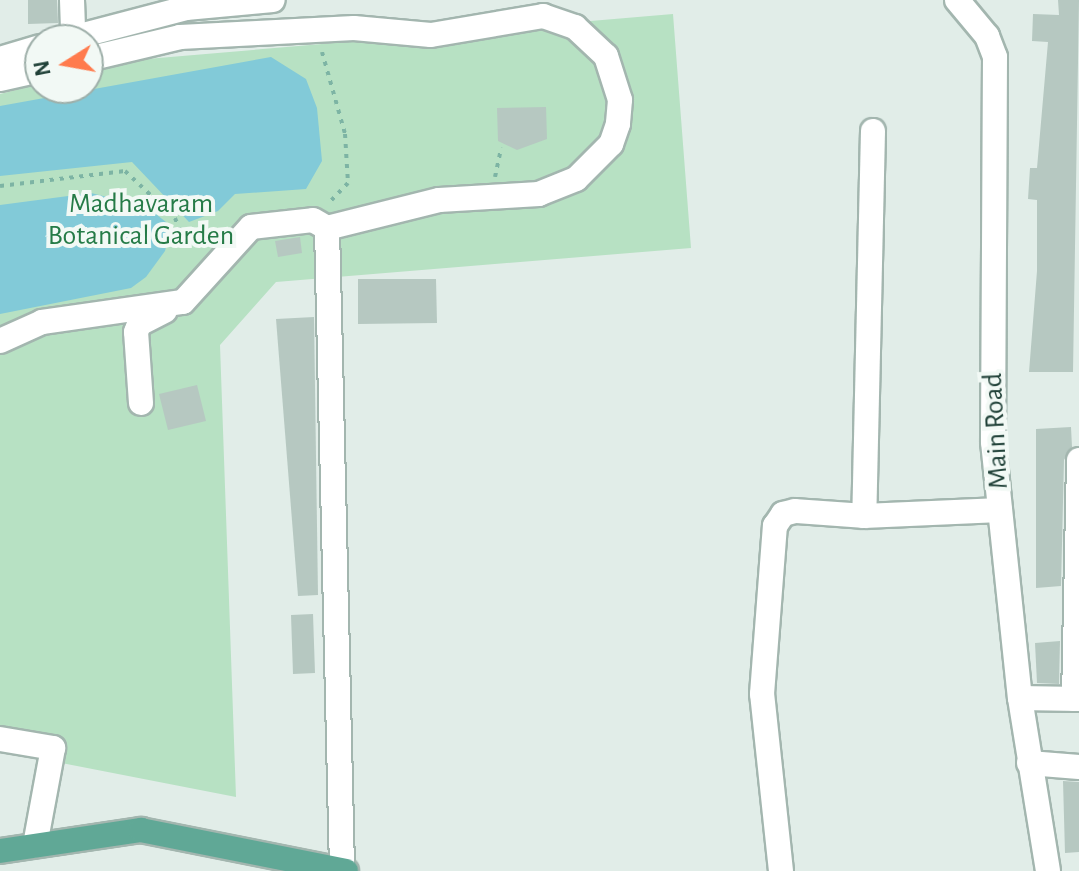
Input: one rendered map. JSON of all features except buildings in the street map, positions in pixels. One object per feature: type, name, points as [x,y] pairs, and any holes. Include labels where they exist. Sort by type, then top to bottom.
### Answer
[{"type":"main road","points":[[0,851],[141,830],[344,871]]},
{"type":"street","points":[[70,24],[72,0]]},
{"type":"street","points":[[104,30],[186,8],[273,0]]},
{"type":"street","name":"Main Road","points":[[957,0],[987,36],[997,80],[989,284],[1000,510],[1020,698],[1048,871]]},
{"type":"street","points":[[104,55],[180,37],[297,32],[451,33],[543,16],[592,40],[618,88],[611,144],[597,162],[557,188],[420,204],[320,224],[251,227],[183,302],[139,324],[141,403]]},
{"type":"street","points":[[0,59],[24,52]]},
{"type":"street","points":[[0,79],[24,74]]},
{"type":"street","points":[[864,516],[873,131]]},
{"type":"street","points":[[320,224],[344,871]]},
{"type":"street","points":[[0,341],[42,322],[183,302]]},
{"type":"street","points":[[1020,698],[1077,699],[1079,460]]},
{"type":"street","points":[[781,871],[762,694],[775,526],[795,511],[864,516],[1000,510]]},
{"type":"street","points":[[0,739],[53,748],[35,845]]},
{"type":"street","points":[[1029,763],[1079,767]]},
{"type":"path","points":[[297,32],[322,52],[345,134],[348,183],[320,224]]},
{"type":"path","points":[[489,197],[501,148]]},
{"type":"path","points":[[0,186],[125,171],[175,218],[181,234],[222,256]]},
{"type":"green space","name":"Madhavaram Botanical Garden","points":[[673,14],[691,248],[276,282],[220,345],[236,797],[0,751],[0,94],[24,88],[24,104],[104,104],[104,68],[135,60]]},
{"type":"water","points":[[271,57],[306,79],[317,108],[322,161],[306,189],[235,194],[218,211],[189,222],[132,162],[0,176],[0,106],[24,102],[104,104],[104,87]]},
{"type":"water","points":[[91,193],[147,207],[171,226],[165,251],[146,277],[131,288],[0,314],[0,205]]}]
